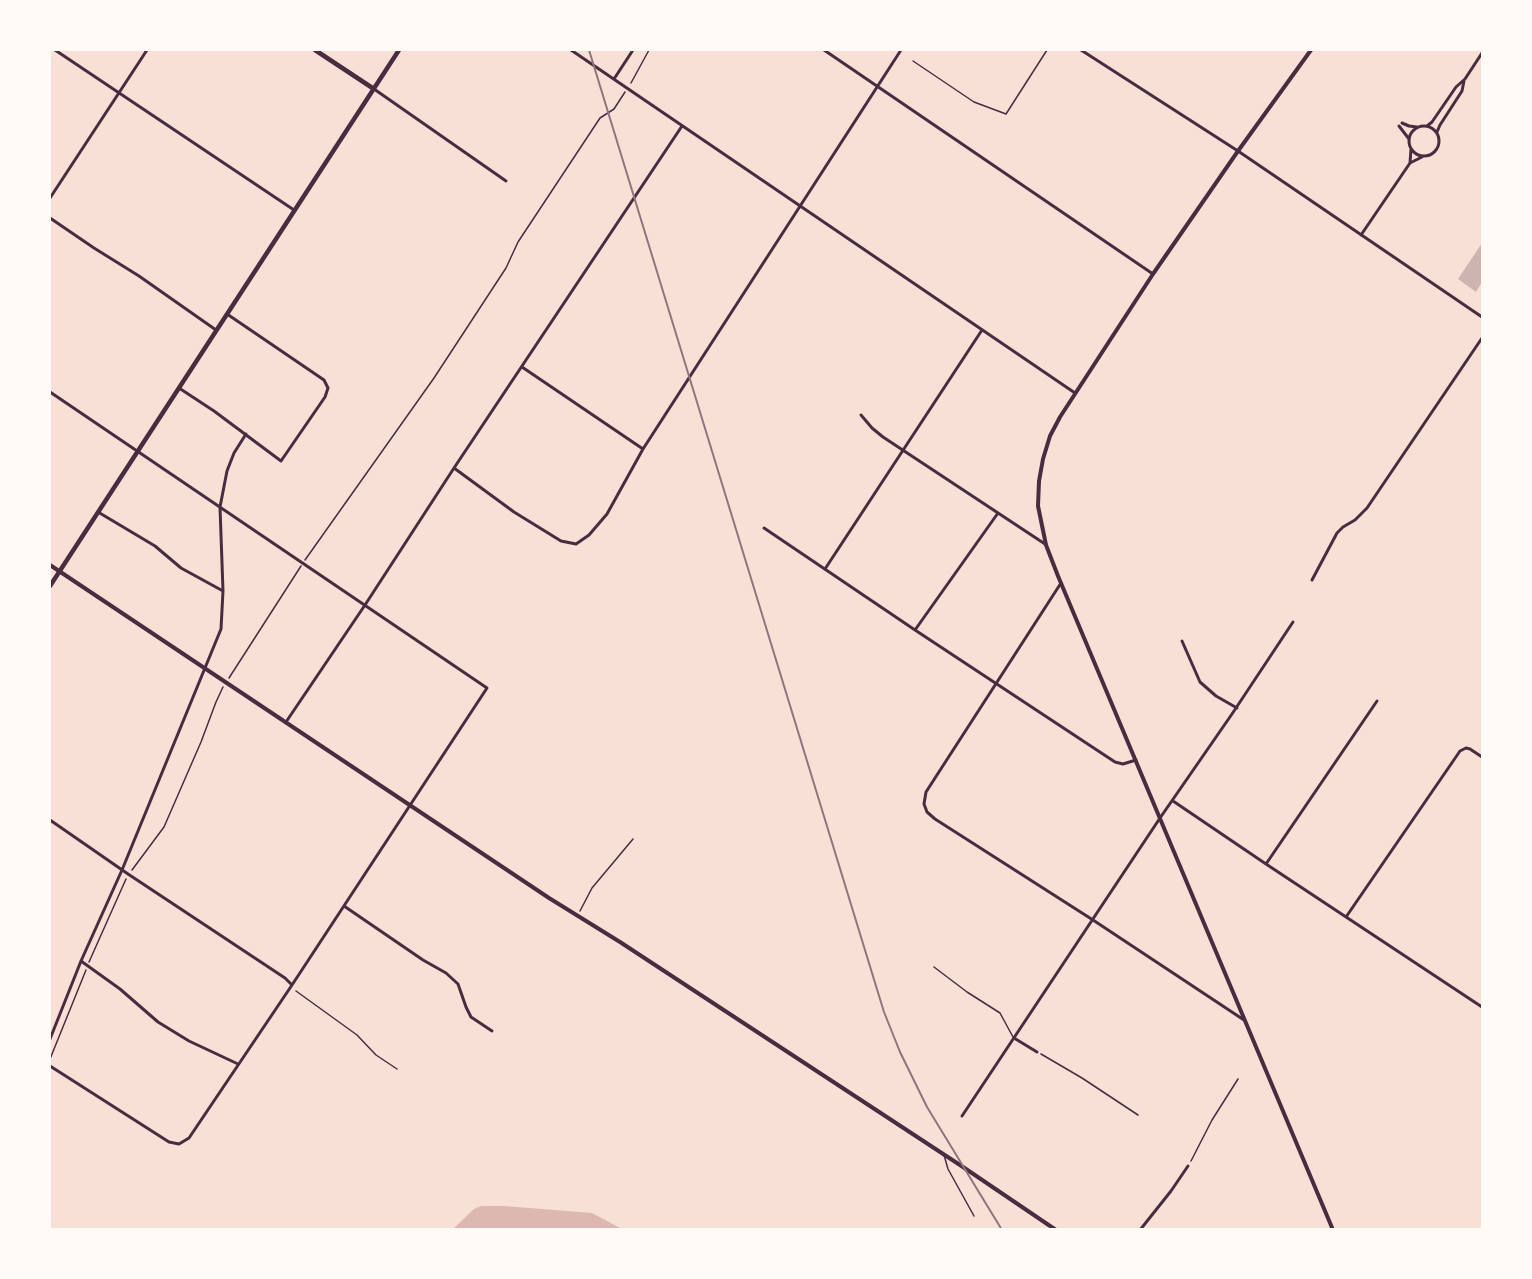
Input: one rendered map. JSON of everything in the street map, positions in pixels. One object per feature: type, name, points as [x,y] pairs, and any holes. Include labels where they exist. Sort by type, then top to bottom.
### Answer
[{"type":"main road","points":[[315,50],[374,89]]},
{"type":"main road","points":[[50,586],[399,50]]},
{"type":"street","points":[[55,50],[294,210]]},
{"type":"street","points":[[50,198],[147,50]]},
{"type":"street","points":[[571,50],[1075,393]]},
{"type":"street","points":[[614,79],[633,50]]},
{"type":"street","points":[[824,50],[1153,274]]},
{"type":"street","points":[[454,468],[514,512],[561,541],[576,544],[589,535],[607,514],[643,449],[901,50]]},
{"type":"street","points":[[1081,50],[1238,152],[1482,317]]},
{"type":"street","points":[[1311,50],[1153,274],[1075,393],[1050,436],[1041,468],[1038,506],[1046,545],[1061,583],[1333,1230]]},
{"type":"street","points":[[1402,123],[1417,128],[1432,122],[1456,87],[1465,79],[1482,52]]},
{"type":"street","points":[[1437,132],[1462,91],[1465,79]]},
{"type":"street","points":[[374,89],[506,181]]},
{"type":"street","points":[[286,722],[682,126]]},
{"type":"street","points":[[1399,126],[1409,139],[1410,163]]},
{"type":"street","points":[[1361,236],[1410,163],[1429,156],[1437,149],[1440,141],[1437,132],[1426,126]]},
{"type":"street","points":[[1409,139],[1417,128]]},
{"type":"street","points":[[1411,149],[1414,153],[1424,156]]},
{"type":"street","points":[[50,218],[216,330]]},
{"type":"street","points":[[179,388],[246,434],[280,461],[325,397],[328,388],[324,380],[227,314]]},
{"type":"street","points":[[825,568],[982,330]]},
{"type":"street","points":[[1312,580],[1337,534],[1367,508],[1482,338]]},
{"type":"street","points":[[522,367],[643,449]]},
{"type":"street","points":[[50,392],[487,688],[189,1137],[179,1144],[169,1142],[50,1066]]},
{"type":"street","points":[[861,415],[872,428],[903,450],[1046,545]]},
{"type":"street","points":[[50,1039],[220,629],[223,591],[220,507],[227,471],[234,453],[246,434]]},
{"type":"street","points":[[98,512],[155,546],[181,568],[223,591]]},
{"type":"street","points":[[915,630],[998,513]]},
{"type":"street","points":[[764,528],[1115,762],[1123,765],[1136,760]]},
{"type":"street","points":[[50,565],[577,917],[620,942],[1056,1230]]},
{"type":"street","points":[[1061,583],[926,792],[924,804],[927,812],[1245,1020]]},
{"type":"street","points":[[962,1116],[1293,622]]},
{"type":"street","points":[[1182,641],[1200,682],[1216,696],[1237,708]]},
{"type":"street","points":[[1266,864],[1377,701]]},
{"type":"street","points":[[1346,917],[1460,752],[1466,748],[1482,757]]},
{"type":"street","points":[[1173,801],[1482,1007]]},
{"type":"street","points":[[50,820],[285,978],[292,985]]},
{"type":"street","points":[[344,906],[446,973],[458,984],[471,1017],[492,1031]]},
{"type":"street","points":[[81,961],[120,988],[158,1022],[189,1041],[238,1064]]},
{"type":"street","points":[[1014,1038],[1037,1052]]},
{"type":"street","points":[[1140,1230],[1188,1166]]},
{"type":"lane","points":[[914,61],[974,102],[1006,114],[1047,50]]},
{"type":"lane","points":[[934,968],[1000,1013],[1014,1038]]},
{"type":"lane","points":[[944,1155],[948,1168],[974,1216]]},
{"type":"path","points":[[50,1059],[128,874],[164,827],[225,683],[303,562],[434,378],[506,268],[518,242],[600,118],[614,109],[649,50]]},
{"type":"path","points":[[577,917],[592,888],[633,839]]},
{"type":"path","points":[[292,985],[298,993],[357,1035],[376,1055],[397,1069]]},
{"type":"path","points":[[1037,1052],[1138,1115]]},
{"type":"path","points":[[1188,1166],[1212,1120],[1238,1079]]},
{"type":"shaded area","points":[[481,1206],[592,1213],[622,1229],[453,1229],[474,1209]]},
{"type":"building","points":[[1482,243],[1482,282],[1476,292],[1458,279]]},
{"type":"railway","points":[[589,50],[884,1012],[900,1052],[927,1107],[1002,1230]]}]
